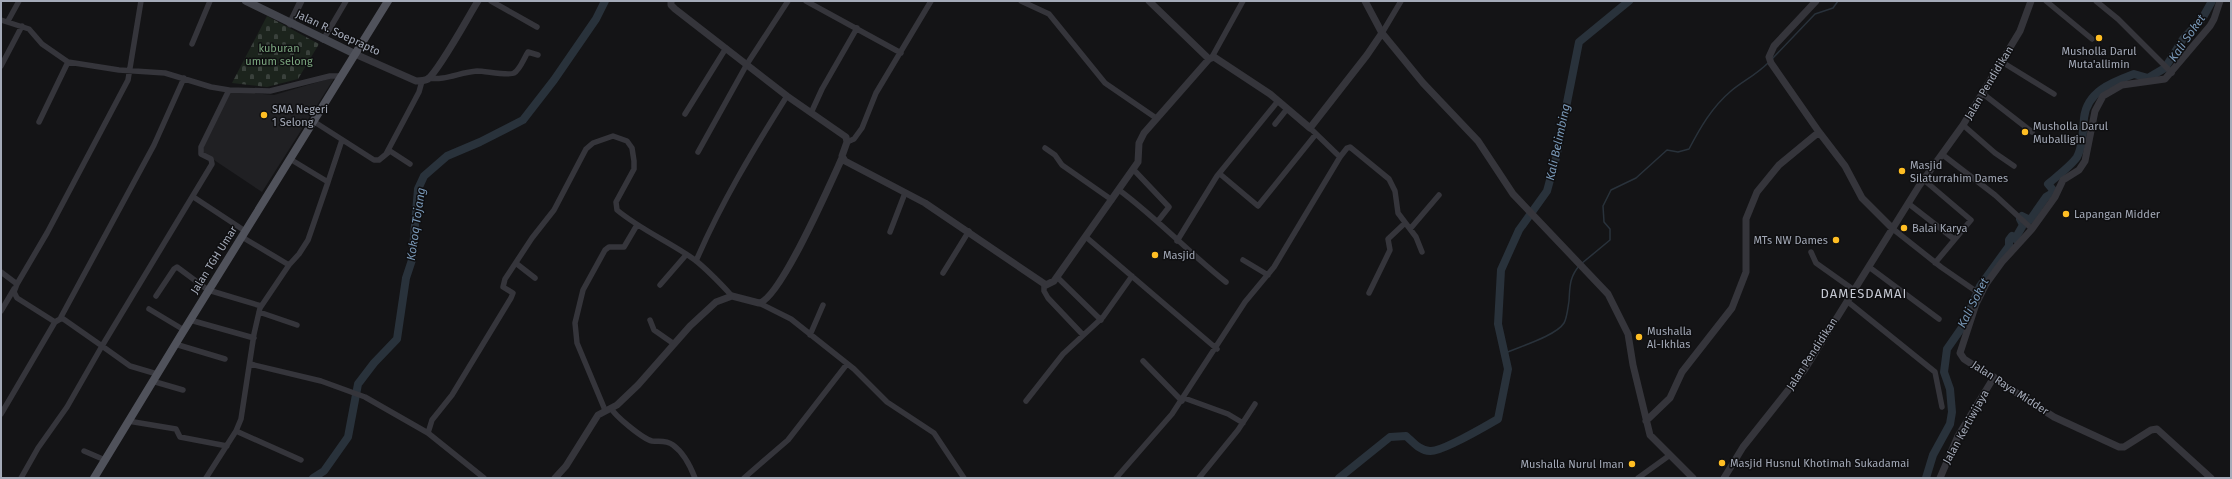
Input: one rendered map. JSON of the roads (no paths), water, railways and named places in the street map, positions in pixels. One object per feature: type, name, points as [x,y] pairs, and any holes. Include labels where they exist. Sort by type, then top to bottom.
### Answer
[{"type":"main road","name":"Jalan R. Soeprapto","points":[[246,1],[290,24],[355,54]]},
{"type":"main road","name":"Jalan TGH Umar","points":[[94,478],[208,290],[388,1]]},
{"type":"street","points":[[8,21],[19,1]]},
{"type":"street","points":[[1,312],[47,233],[128,80],[141,1]]},
{"type":"street","points":[[192,44],[210,1]]},
{"type":"street","points":[[290,24],[301,1]]},
{"type":"street","points":[[323,40],[346,1]]},
{"type":"street","points":[[313,122],[374,160],[379,160],[386,154],[425,80],[478,1]]},
{"type":"street","points":[[491,1],[537,28]]},
{"type":"street","points":[[672,1],[671,5],[675,9],[787,96],[846,137],[847,142],[842,158],[788,267],[770,297],[759,303]]},
{"type":"street","points":[[698,152],[747,64],[788,1]]},
{"type":"street","points":[[806,1],[858,28],[901,53]]},
{"type":"street","points":[[847,142],[854,139],[862,128],[876,93],[931,1]]},
{"type":"street","points":[[1021,1],[1049,14],[1105,83],[1156,118]]},
{"type":"street","points":[[1149,1],[1210,58],[1226,64],[1278,101],[1310,128],[1340,158]]},
{"type":"street","points":[[842,158],[906,193],[969,231],[1044,284],[1052,283],[1086,237],[1140,158],[1140,140],[1156,118],[1210,58],[1243,1]]},
{"type":"street","points":[[1365,1],[1382,32],[1424,83],[1478,141],[1506,185],[1529,213],[1601,285],[1612,299],[1628,334],[1646,421],[1652,438],[1693,478]]},
{"type":"street","points":[[1310,128],[1367,55],[1402,1]]},
{"type":"street","points":[[1816,1],[1774,46],[1769,57],[1771,63],[1819,132],[1845,166],[1862,198],[1894,230],[1935,263],[1980,294]]},
{"type":"street","name":"Jalan Pendidikan","points":[[1724,478],[1743,448],[1802,374],[1854,290],[1894,230],[1924,180],[1963,125],[2020,31],[2031,1]]},
{"type":"street","points":[[2046,1],[2092,39]]},
{"type":"street","points":[[2096,1],[2118,19],[2172,73]]},
{"type":"street","name":"Jalan Raya Midder","points":[[2211,478],[2156,428],[2124,447],[2119,447],[2064,423],[1964,359],[1960,353],[1980,294],[2002,262],[2032,229],[2055,197],[2063,180],[2079,170],[2085,162],[2095,111],[2103,96],[2122,85],[2161,81],[2172,73],[2210,26],[2220,1]]},
{"type":"street","points":[[1,20],[29,29],[51,51],[68,62],[130,71],[165,73],[211,87],[229,90],[270,91],[330,76],[342,76]]},
{"type":"street","points":[[1,66],[22,26]]},
{"type":"street","points":[[811,113],[824,85],[858,28]]},
{"type":"street","points":[[685,114],[726,48]]},
{"type":"street","points":[[425,80],[440,79],[463,72],[477,71],[512,74],[517,70],[528,52],[538,55]]},
{"type":"street","name":"Jalan R. Soeprapto","points":[[355,54],[416,81],[425,80]]},
{"type":"street","points":[[40,122],[68,62]]},
{"type":"street","points":[[2002,62],[2054,94]]},
{"type":"street","points":[[1,414],[55,322],[61,317],[154,145],[184,78]]},
{"type":"street","points":[[21,478],[38,448],[67,407],[102,346],[212,164],[211,159],[201,154],[201,147],[229,90]]},
{"type":"street","points":[[1982,93],[2032,132]]},
{"type":"street","points":[[696,261],[711,225],[746,161],[787,96]]},
{"type":"street","points":[[1177,241],[1220,174],[1278,101]]},
{"type":"street","points":[[1275,124],[1287,108]]},
{"type":"street","points":[[1963,125],[1995,153],[2014,166]]},
{"type":"street","points":[[1646,421],[1670,398],[1682,372],[1732,308],[1746,272],[1746,219],[1757,192],[1779,165],[1819,132]]},
{"type":"street","points":[[1220,174],[1258,206],[1316,134]]},
{"type":"street","points":[[428,433],[432,420],[452,395],[511,298],[513,294],[504,289],[503,284],[532,238],[554,210],[586,149],[597,141],[612,136],[627,140],[632,148],[634,169],[618,198],[616,207],[637,225],[696,261],[713,275],[732,296],[759,303],[791,319],[847,364],[887,402],[939,437],[964,478]]},
{"type":"street","points":[[206,478],[236,431],[243,413],[254,338],[260,309],[289,264],[299,254],[308,240],[342,140]]},
{"type":"street","points":[[1116,478],[1162,428],[1183,399],[1217,349],[1245,302],[1268,275],[1347,148],[1350,147],[1389,179],[1396,191],[1396,210],[1418,241],[1422,252]]},
{"type":"street","points":[[1044,148],[1055,155],[1062,165],[1112,200]]},
{"type":"street","points":[[386,154],[391,152],[410,164]]},
{"type":"street","points":[[1943,155],[1995,195],[2032,229]]},
{"type":"street","points":[[290,159],[328,182]]},
{"type":"street","points":[[1133,169],[1169,207],[1158,222]]},
{"type":"street","points":[[1924,180],[1971,220],[1935,263]]},
{"type":"street","points":[[1119,190],[1226,282]]},
{"type":"street","points":[[890,232],[906,193]]},
{"type":"street","points":[[1410,229],[1439,195]]},
{"type":"street","points":[[192,197],[243,234],[289,264]]},
{"type":"street","points":[[1909,204],[1954,239]]},
{"type":"street","points":[[1369,293],[1390,250],[1388,240],[1405,223]]},
{"type":"street","points":[[637,225],[626,245],[621,247],[609,247],[605,250],[584,290],[575,323],[577,343],[608,409],[650,440],[664,441],[676,447],[685,457],[695,478]]},
{"type":"street","points":[[943,273],[969,231]]},
{"type":"street","points":[[1086,237],[1217,349]]},
{"type":"street","points":[[1811,252],[1816,263],[1854,290]]},
{"type":"street","points":[[660,285],[686,255]]},
{"type":"street","points":[[1243,260],[1268,275]]},
{"type":"street","points":[[517,264],[535,278]]},
{"type":"street","points":[[156,296],[176,267],[208,290],[260,309],[297,325]]},
{"type":"street","points":[[1869,267],[1939,319]]},
{"type":"street","points":[[1,272],[16,286]]},
{"type":"street","points":[[1026,401],[1058,359],[1101,320],[1132,276]]},
{"type":"street","points":[[1057,277],[1101,320]]},
{"type":"street","points":[[1044,284],[1044,291],[1048,298],[1083,335]]},
{"type":"street","points":[[16,286],[14,294],[17,298],[55,322]]},
{"type":"street","points":[[555,478],[570,461],[598,415],[638,385],[674,344],[716,302],[732,296]]},
{"type":"street","points":[[1847,301],[1935,372],[1942,407]]},
{"type":"street","points":[[810,335],[823,305]]},
{"type":"street","points":[[149,309],[184,330]]},
{"type":"street","points":[[61,317],[130,366],[183,390]]},
{"type":"street","points":[[190,320],[254,338]]},
{"type":"street","points":[[650,320],[654,330],[674,344]]},
{"type":"street","points":[[175,344],[225,359]]},
{"type":"street","points":[[1143,361],[1183,399],[1228,414],[1243,423]]},
{"type":"street","points":[[250,364],[306,377],[344,388],[365,397],[428,433],[484,478]]},
{"type":"street","points":[[744,478],[788,440],[847,364]]},
{"type":"street","name":"Jalan Kertiwijaya","points":[[1940,478],[1955,441],[1994,377]]},
{"type":"street","points":[[1199,478],[1243,423],[1255,404]]},
{"type":"street","points":[[128,420],[176,429],[180,437],[227,446]]},
{"type":"street","points":[[236,431],[301,460]]},
{"type":"street","points":[[84,451],[105,460]]},
{"type":"street","points":[[1638,478],[1670,455]]},
{"type":"waterway","name":"Kokoq Tojang","points":[[313,478],[324,471],[348,437],[358,384],[374,363],[397,339],[406,278],[412,260],[418,189],[424,176],[447,156],[480,142],[523,120],[554,80],[596,19],[605,1]]},
{"type":"waterway","name":"Kali Belimbing","points":[[1339,478],[1390,437],[1406,436],[1423,450],[1430,451],[1444,447],[1464,438],[1498,419],[1508,369],[1498,324],[1501,270],[1519,230],[1547,191],[1556,158],[1579,42],[1629,1]]},
{"type":"waterway","points":[[1772,59],[1815,14],[1833,8],[1838,1]]},
{"type":"waterway","name":"Kali Soket","points":[[1926,478],[1933,455],[1950,424],[1952,412],[1950,389],[1944,372],[1947,349],[1963,326],[1980,286],[2009,246],[2009,240],[2012,236],[2015,239],[2023,225],[2020,219],[2022,216],[2030,220],[2046,197],[2051,194],[2053,190],[2048,184],[2067,168],[2077,157],[2082,143],[2086,109],[2090,101],[2102,89],[2118,80],[2134,74],[2148,78],[2165,68],[2183,39],[2202,19],[2212,1]]},
{"type":"waterway","points":[[1581,264],[1610,240],[1610,229],[1604,222],[1603,206],[1611,190],[1636,178],[1667,150],[1678,152],[1689,149],[1712,111],[1724,97],[1768,63]]},
{"type":"waterway","points":[[1503,354],[1545,337],[1560,328],[1566,318],[1573,275],[1579,266]]},
{"type":"place","name":"Musholla Darul Muta'allimin","points":[[2099,38]]},
{"type":"place","name":"SMA Negeri 1 Selong","points":[[264,115]]},
{"type":"place","name":"Musholla Darul Muballigin","points":[[2025,132]]},
{"type":"place","name":"Masjid Silaturrahim Dames","points":[[1902,171]]},
{"type":"place","name":"Lapangan Midder","points":[[2066,214]]},
{"type":"place","name":"Balai Karya","points":[[1904,228]]},
{"type":"place","name":"MTs NW Dames","points":[[1836,240]]},
{"type":"place","name":"Masjid","points":[[1155,255]]},
{"type":"place","name":"Mushalla Al-Ikhlas","points":[[1639,337]]},
{"type":"place","name":"Masjid Husnul Khotimah Sukadamai","points":[[1722,463]]},
{"type":"place","name":"Mushalla Nurul Iman","points":[[1632,464]]},
{"type":"district","name":"DAMESDAMAI","points":[[1864,293]]},
{"type":"park label","name":"kuburan umum selong","points":[[279,54]]}]
